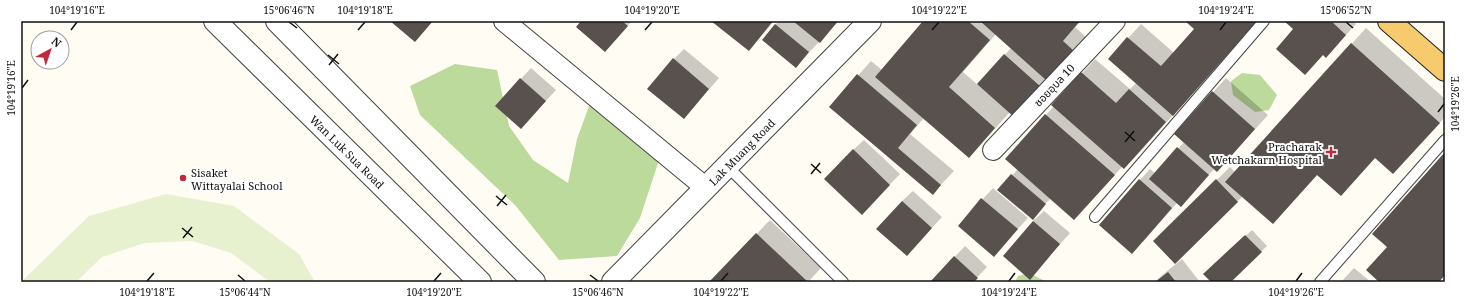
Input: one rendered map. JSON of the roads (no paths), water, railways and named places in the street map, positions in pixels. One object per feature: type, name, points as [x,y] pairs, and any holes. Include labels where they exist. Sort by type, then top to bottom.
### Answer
[{"type":"main road","points":[[1389,21],[1445,70]]},
{"type":"street","name":"Wan Luk Sua Road","points":[[215,21],[480,282]]},
{"type":"street","points":[[277,21],[534,282]]},
{"type":"street","points":[[504,21],[706,188]]},
{"type":"street","name":"Lak Muang Road","points":[[613,282],[870,21]]},
{"type":"street","name":"ซอยอุบล 10","points":[[993,150],[1115,21]]},
{"type":"lane","points":[[1095,218],[1264,21]]},
{"type":"lane","points":[[1320,282],[1445,140]]},
{"type":"lane","points":[[727,166],[843,282]]},
{"type":"place","name":"Pracharak Wetchakarn Hospital","points":[[1331,152]]},
{"type":"place","name":"Sisaket Wittayalai School","points":[[183,178]]}]
